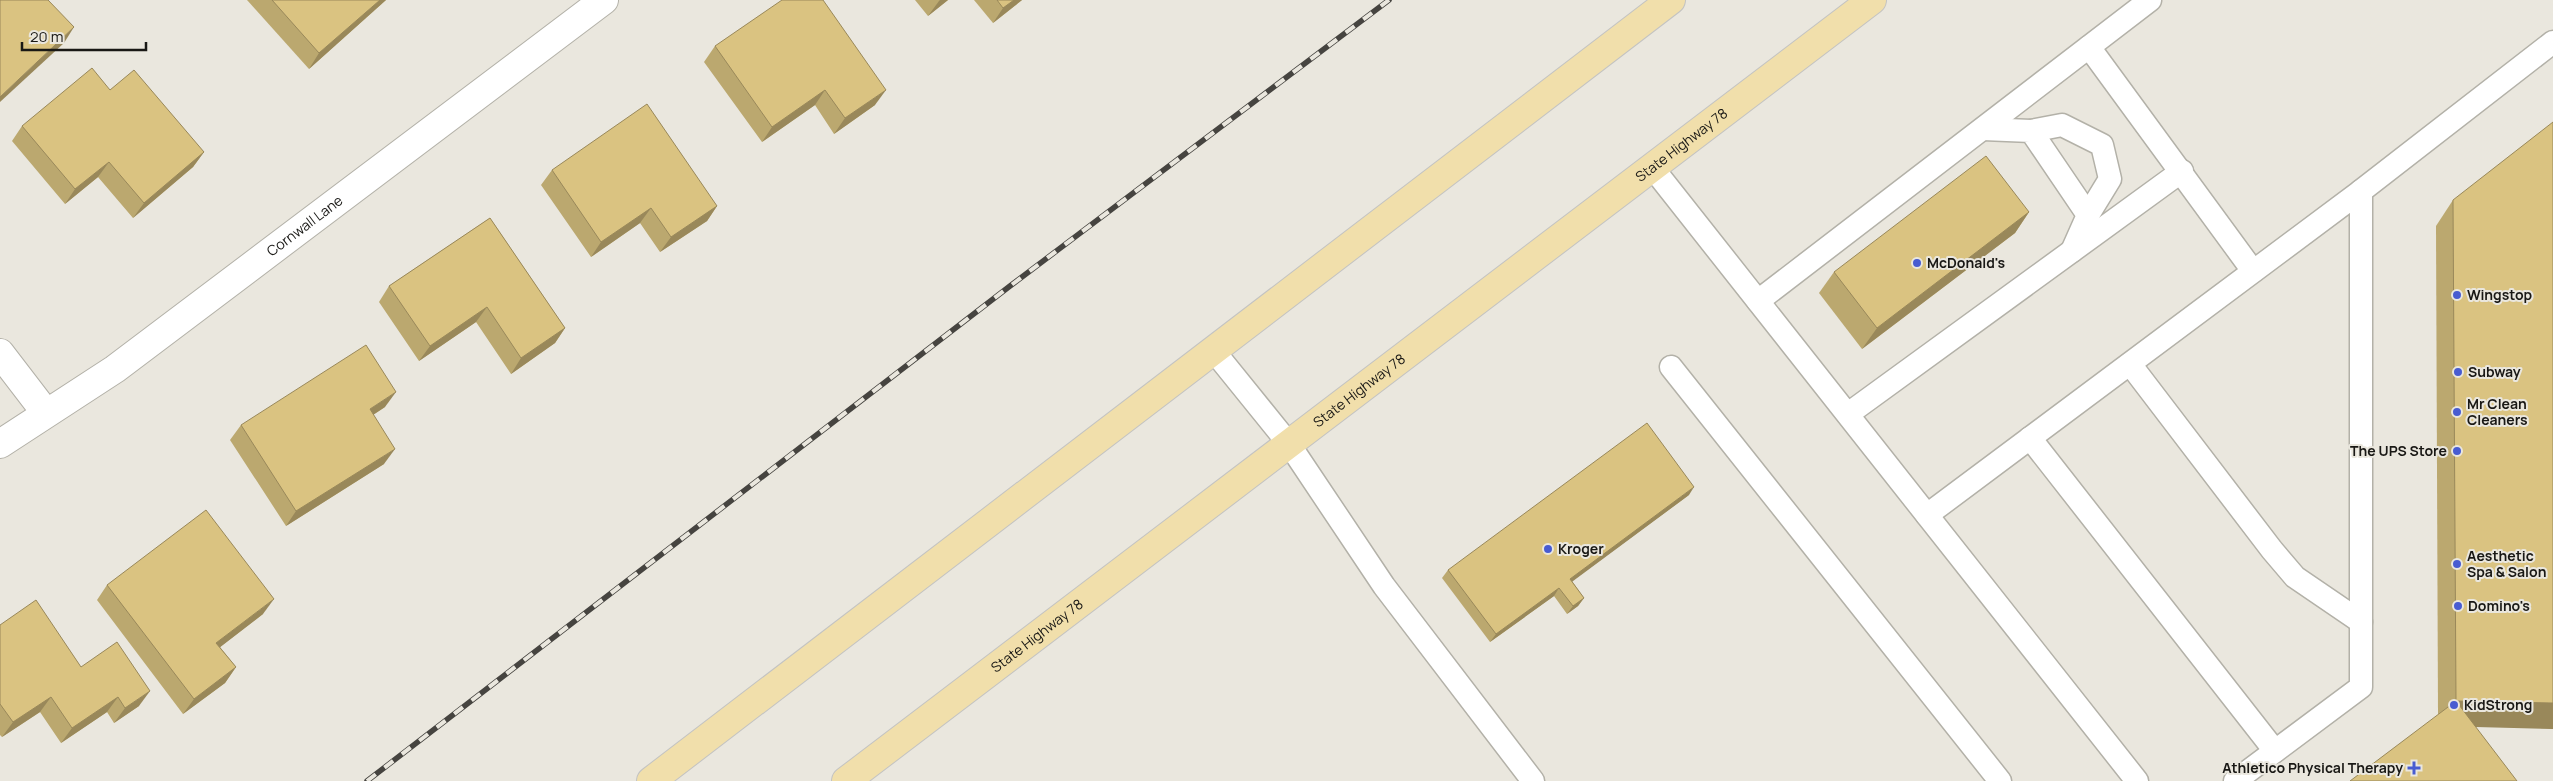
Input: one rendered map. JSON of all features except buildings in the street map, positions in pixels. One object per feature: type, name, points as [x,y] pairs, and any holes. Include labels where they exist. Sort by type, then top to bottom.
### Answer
[{"type":"main road","points":[[651,781],[1671,0]]},
{"type":"main road","name":"State Highway 78","points":[[851,780],[1872,0]]},
{"type":"street","name":"Cornwall Lane","points":[[0,444],[115,369],[572,10],[604,0]]},
{"type":"street","points":[[0,353],[46,413]]},
{"type":"lane","points":[[1758,301],[2150,0]]},
{"type":"lane","points":[[1927,515],[2361,191],[2553,42]]},
{"type":"lane","points":[[2088,47],[2182,171],[2253,272]]},
{"type":"lane","points":[[1983,129],[2031,131],[2062,125],[2102,145],[2110,179],[2088,214],[2071,252]]},
{"type":"lane","points":[[2031,131],[2088,214]]},
{"type":"lane","points":[[1652,167],[2138,781]]},
{"type":"lane","points":[[1848,414],[2182,171]]},
{"type":"lane","points":[[2235,781],[2361,688],[2361,191]]},
{"type":"lane","points":[[1213,350],[1289,444],[1384,586],[1533,781]]},
{"type":"lane","points":[[2130,364],[2272,550],[2295,577],[2361,622]]},
{"type":"lane","points":[[1671,367],[2000,781]]},
{"type":"lane","points":[[2030,438],[2275,751]]},
{"type":"railway","points":[[367,781],[1010,286],[1389,0]]},
{"type":"place","name":"McDonald's","points":[[1917,263]]},
{"type":"place","name":"Wingstop","points":[[2457,295]]},
{"type":"place","name":"Subway","points":[[2458,372]]},
{"type":"place","name":"Mr Clean Cleaners","points":[[2457,412]]},
{"type":"place","name":"The UPS Store","points":[[2457,451]]},
{"type":"place","name":"Kroger","points":[[1548,549]]},
{"type":"place","name":"Aesthetic Spa & Salon","points":[[2457,564]]},
{"type":"place","name":"Domino's","points":[[2458,606]]},
{"type":"place","name":"KidStrong","points":[[2454,705]]},
{"type":"place","name":"Athletico Physical Therapy","points":[[2414,768]]}]
